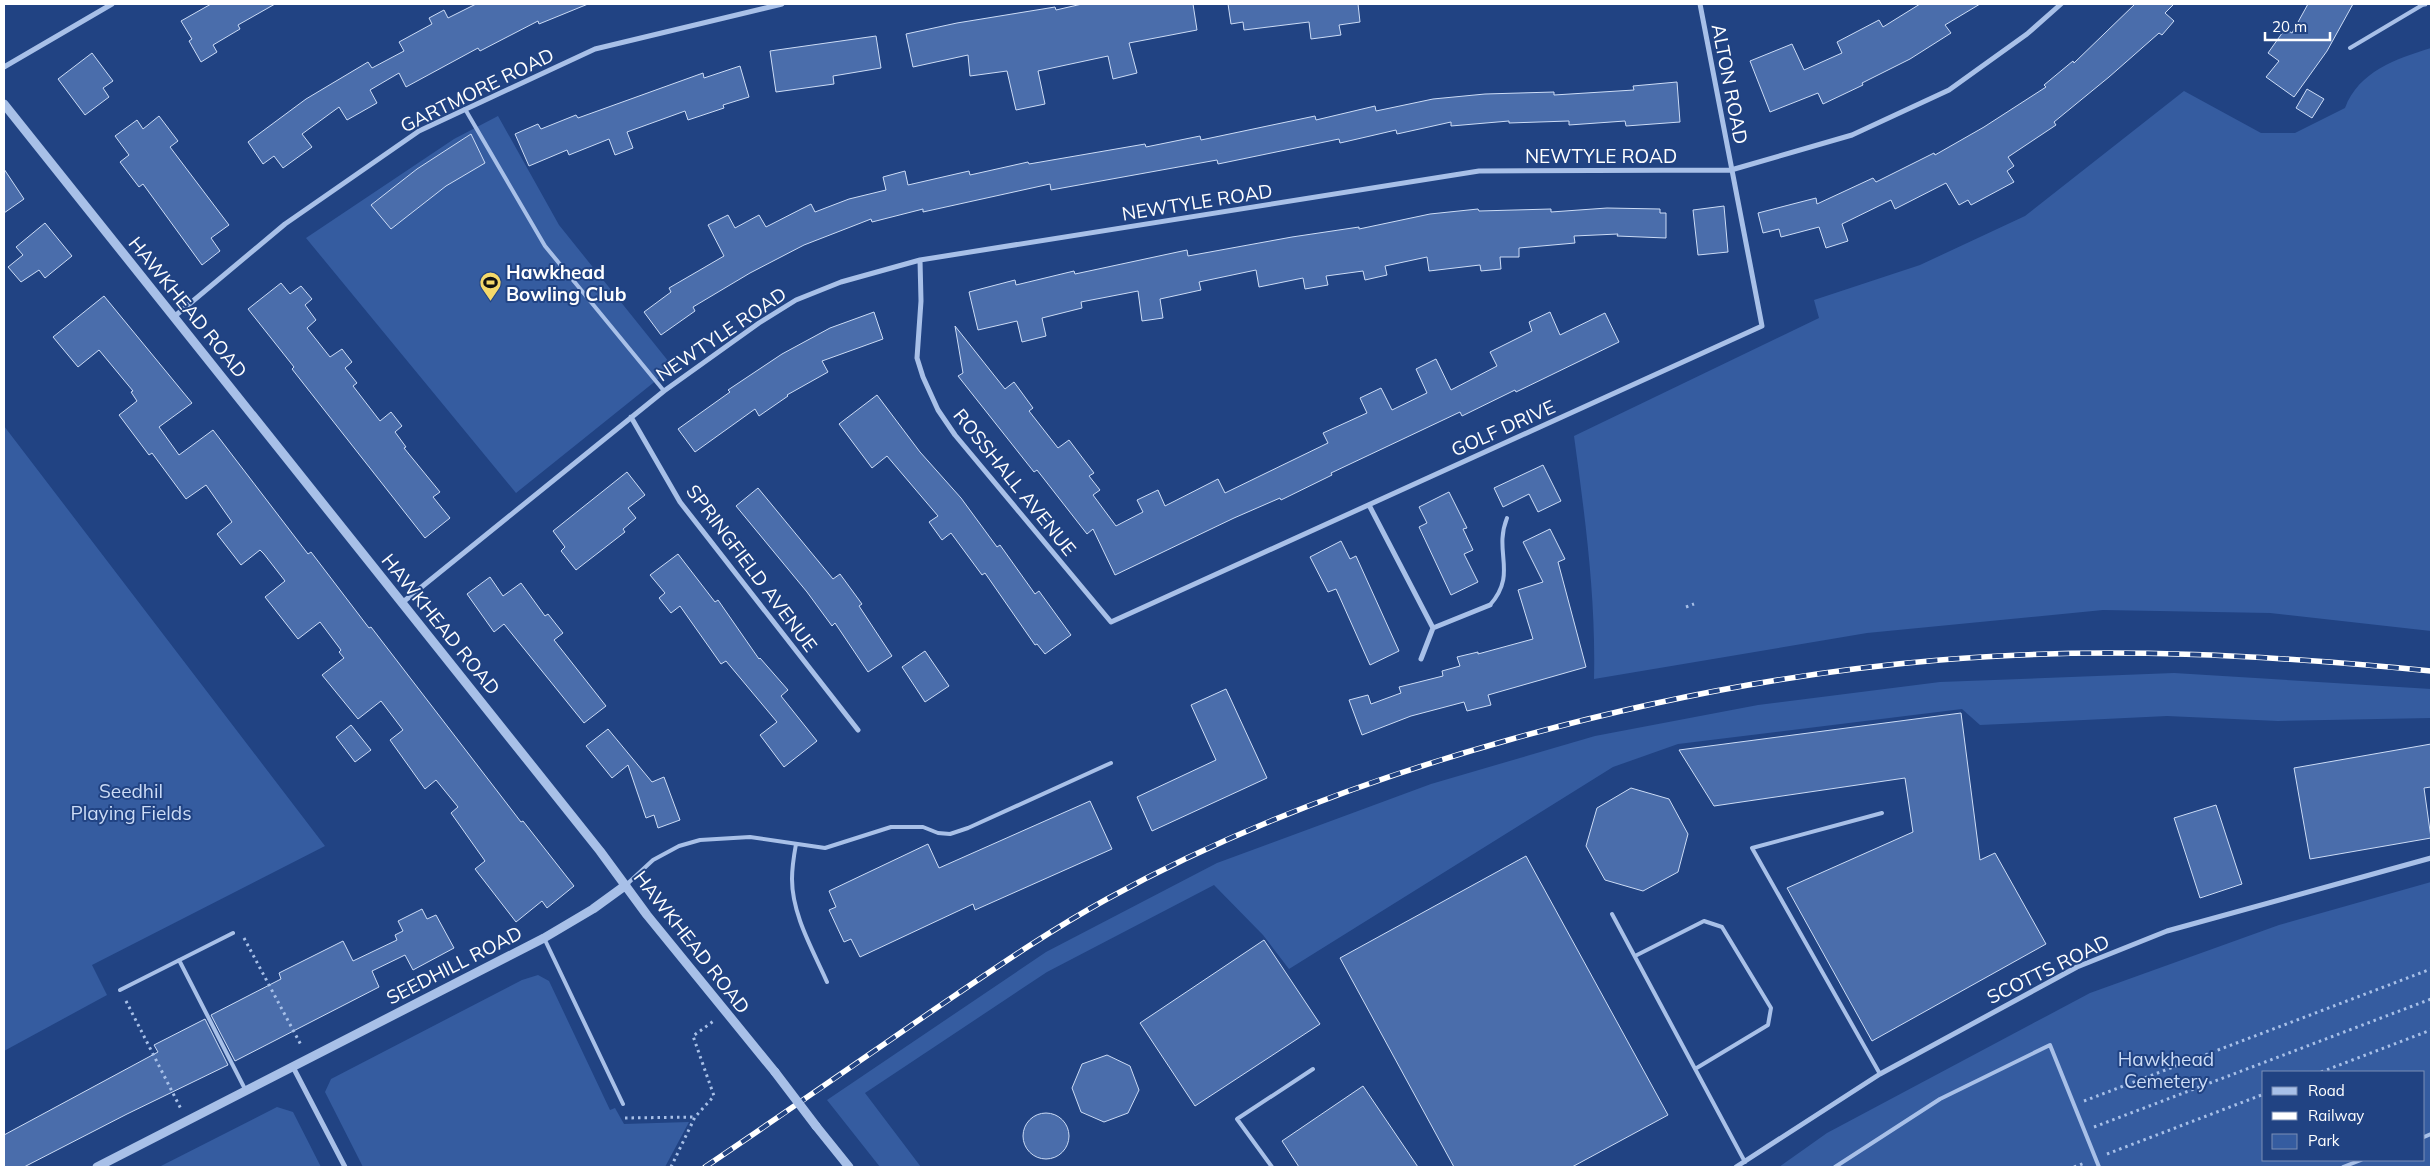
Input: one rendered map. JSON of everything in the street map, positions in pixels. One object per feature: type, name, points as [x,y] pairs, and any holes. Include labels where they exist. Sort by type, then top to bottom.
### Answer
[{"type":"street","points":[[4,67],[112,4]]},
{"type":"street","name":"GARTMORE ROAD","points":[[175,316],[285,224],[419,131],[595,49],[782,4]]},
{"type":"street","name":"ALTON ROAD","points":[[1700,4],[1731,170]]},
{"type":"street","name":"NEWTYLE ROAD","points":[[403,602],[664,391],[759,323],[796,300],[840,282],[920,260],[1479,171],[1731,170],[1852,135],[1949,90],[2027,34],[2061,4]]},
{"type":"street","name":"HAWKHEAD ROAD","points":[[4,104],[403,602],[626,885],[647,915],[727,1012],[849,1167]]},
{"type":"street","name":"GOLF DRIVE","points":[[1110,622],[1762,326],[1731,170]]},
{"type":"street","name":"ROSSHALL AVENUE","points":[[920,260],[921,302],[917,358],[923,377],[938,410],[955,435],[1110,622]]},
{"type":"street","name":"SPRINGFIELD AVENUE","points":[[631,417],[680,502],[858,730]]},
{"type":"street","points":[[1369,505],[1434,628]]},
{"type":"street","points":[[1421,659],[1434,628],[1490,605]]},
{"type":"street","name":"SCOTTS ROAD","points":[[1736,1167],[1880,1074],[2077,967],[2158,935],[2431,858]]},
{"type":"street","name":"SEEDHILL ROAD","points":[[97,1167],[544,938],[593,909],[626,885]]},
{"type":"street","points":[[293,1067],[345,1167]]},
{"type":"lane","points":[[2350,48],[2424,4]]},
{"type":"lane","points":[[465,109],[545,246],[664,391]]},
{"type":"lane","points":[[1490,605],[1503,586],[1506,571],[1501,542],[1507,518]]},
{"type":"lane","points":[[626,885],[659,856],[679,846],[700,840],[750,837],[825,848],[891,827],[908,825],[950,834],[968,828],[1111,763]]},
{"type":"lane","points":[[1880,1074],[1752,848],[1882,813]]},
{"type":"lane","points":[[796,844],[792,879],[794,899],[802,926],[827,982]]},
{"type":"lane","points":[[1612,914],[1745,1162]]},
{"type":"lane","points":[[1635,956],[1704,921],[1722,927],[1771,1008],[1768,1025],[1695,1069]]},
{"type":"lane","points":[[120,990],[233,933]]},
{"type":"lane","points":[[544,938],[623,1104]]},
{"type":"lane","points":[[179,960],[246,1091]]},
{"type":"lane","points":[[1835,1167],[1940,1098],[2050,1045],[2099,1167]]},
{"type":"lane","points":[[1272,1167],[1237,1119],[1314,1069]]},
{"type":"lane","points":[[2343,1167],[2358,1161]]},
{"type":"path","points":[[1686,607],[1694,604]]},
{"type":"path","points":[[233,933],[241,931],[308,1059]]},
{"type":"path","points":[[2074,1105],[2431,969]]},
{"type":"path","points":[[120,990],[186,1121]]},
{"type":"path","points":[[2084,1131],[2431,1000]]},
{"type":"path","points":[[671,1167],[695,1117],[714,1096],[693,1036],[727,1012]]},
{"type":"path","points":[[2324,1071],[2431,1030]]},
{"type":"path","points":[[2096,1158],[2262,1095]]},
{"type":"path","points":[[623,1104],[622,1118],[695,1117]]},
{"type":"green space","points":[[2431,48],[2431,631],[2270,613],[2103,610],[1867,633],[1594,679],[1591,587],[1586,527],[1574,436],[1819,318],[1814,300],[1920,265],[2025,216],[2184,91],[2261,133],[2295,133],[2345,108],[2351,95],[2359,85],[2380,68]]},
{"type":"green space","name":"Hawkhead Bowling Club","points":[[498,116],[559,225],[673,367],[516,493],[306,238],[454,139]]},
{"type":"green space","name":"Seedhil Playing Fields","points":[[4,426],[325,846],[92,965],[107,995],[4,1051]]},
{"type":"green space","points":[[2174,673],[2431,689],[2431,718],[2278,721],[2167,716],[1980,725],[1962,709],[1678,744],[1613,767],[1289,969],[1263,935],[1214,885],[1047,972],[865,1093],[921,1167],[880,1167],[827,1100],[1046,952],[1217,863],[1431,784],[1595,736],[1758,705],[1940,682]]},
{"type":"green space","name":"Hawkhead Cemetery","points":[[2431,882],[2431,1167],[1779,1167],[1827,1133],[2090,993],[2279,925]]},
{"type":"green space","points":[[538,975],[549,981],[610,1110],[615,1108],[624,1124],[689,1122],[665,1167],[363,1167],[325,1092],[331,1079],[522,980]]},
{"type":"green space","points":[[277,1107],[293,1112],[321,1167],[159,1167]]},
{"type":"building","points":[[211,4],[275,4],[238,25],[240,29],[213,45],[217,52],[201,62],[189,41],[192,39],[181,21]]},
{"type":"building","points":[[476,4],[588,4],[539,24],[538,21],[480,51],[478,48],[406,87],[399,73],[370,90],[377,103],[347,120],[339,107],[302,134],[312,147],[283,168],[274,156],[263,164],[248,142],[306,99],[368,62],[372,68],[404,51],[399,42],[432,24],[429,18],[444,10],[448,18]]},
{"type":"building","points":[[1082,4],[1193,4],[1197,30],[1129,43],[1137,73],[1113,79],[1108,56],[1038,71],[1045,104],[1016,110],[1007,71],[970,76],[968,55],[913,67],[906,34],[957,23],[1055,7],[1056,10]]},
{"type":"building","points":[[1228,4],[1358,4],[1360,22],[1339,25],[1341,35],[1311,39],[1309,22],[1244,30],[1243,22],[1231,24]]},
{"type":"building","points":[[1920,4],[1980,4],[1945,25],[1951,33],[1910,59],[1862,83],[1863,85],[1823,104],[1818,93],[1770,112],[1750,61],[1792,44],[1804,70],[1842,53],[1837,42],[1879,20],[1883,27]]},
{"type":"building","points":[[2135,4],[2174,4],[2165,13],[2174,21],[2162,35],[2159,33],[2054,122],[2056,125],[2008,157],[2014,166],[2007,171],[2014,182],[1971,205],[1968,200],[1959,205],[1946,183],[1895,209],[1891,200],[1842,224],[1848,241],[1826,248],[1819,227],[1781,237],[1779,229],[1763,233],[1758,213],[1816,198],[1817,204],[1873,178],[1876,182],[1934,153],[1935,155],[1984,127],[2046,87],[2044,85],[2073,61],[2074,63]]},
{"type":"building","points":[[2308,4],[2353,4],[2327,51],[2294,97],[2266,77],[2279,61],[2268,53],[2285,29],[2292,33]]},
{"type":"building","points":[[876,36],[881,68],[833,76],[834,84],[776,92],[770,51]]},
{"type":"building","points":[[92,53],[113,81],[103,88],[109,97],[85,115],[58,79]]},
{"type":"building","points":[[740,66],[749,97],[723,105],[724,108],[688,120],[685,111],[627,132],[633,148],[615,155],[609,139],[569,155],[567,150],[529,166],[515,134],[538,124],[541,129],[576,115],[578,118],[703,73],[704,78]]},
{"type":"building","points":[[1677,82],[1680,122],[1626,126],[1625,121],[1569,125],[1569,121],[1509,123],[1509,121],[1451,126],[1451,122],[1397,134],[1396,130],[1340,143],[1339,139],[1218,164],[1217,160],[1051,190],[1050,184],[923,212],[923,209],[872,222],[871,219],[804,245],[750,273],[693,307],[695,311],[661,335],[644,312],[671,292],[669,288],[724,256],[708,225],[728,215],[735,228],[759,215],[766,227],[811,204],[815,212],[849,199],[886,190],[883,177],[905,171],[908,185],[969,171],[970,175],[1028,162],[1029,164],[1145,144],[1146,147],[1200,136],[1201,140],[1315,116],[1316,120],[1375,106],[1376,111],[1433,99],[1485,94],[1554,92],[1554,95],[1634,90],[1633,86]]},
{"type":"building","points":[[2307,89],[2324,99],[2312,118],[2296,108]]},
{"type":"building","points":[[159,116],[178,141],[170,147],[229,225],[211,238],[220,251],[202,265],[143,184],[139,187],[120,162],[129,155],[115,136],[137,120],[143,129]]},
{"type":"building","points":[[471,134],[485,163],[446,186],[391,229],[371,205],[417,169]]},
{"type":"building","points":[[4,169],[24,199],[4,213]]},
{"type":"building","points":[[1724,206],[1728,252],[1698,255],[1693,210]]},
{"type":"building","points":[[1607,208],[1660,209],[1660,213],[1666,213],[1666,238],[1617,236],[1618,234],[1574,236],[1575,243],[1519,248],[1519,257],[1500,257],[1501,269],[1481,271],[1480,265],[1429,271],[1427,257],[1385,266],[1387,275],[1365,280],[1363,271],[1326,276],[1328,285],[1305,289],[1303,278],[1259,287],[1256,270],[1199,282],[1201,290],[1160,299],[1163,318],[1142,321],[1138,291],[1081,302],[1082,308],[1042,318],[1046,336],[1022,342],[1017,321],[978,330],[969,292],[1015,280],[1016,285],[1074,271],[1075,274],[1187,250],[1188,256],[1292,237],[1359,227],[1359,229],[1430,214],[1478,209],[1479,211],[1551,209],[1551,212]]},
{"type":"building","points":[[45,223],[72,256],[45,278],[39,270],[21,282],[8,267],[23,255],[16,247]]},
{"type":"building","points":[[281,283],[290,294],[301,286],[312,299],[305,305],[316,320],[307,328],[330,357],[342,349],[352,362],[345,368],[357,383],[353,386],[380,421],[391,412],[402,426],[395,432],[406,447],[404,448],[440,492],[433,497],[450,518],[425,538],[292,369],[294,367],[248,309]]},
{"type":"building","points":[[104,296],[192,403],[159,427],[179,455],[213,430],[308,554],[311,552],[521,822],[523,821],[574,886],[547,908],[542,901],[516,922],[475,869],[485,861],[451,813],[458,807],[436,780],[425,789],[390,740],[403,730],[381,701],[358,719],[322,675],[344,658],[339,652],[341,650],[320,622],[298,639],[265,597],[285,581],[264,554],[260,550],[241,565],[217,534],[232,522],[206,485],[186,499],[152,453],[149,455],[119,415],[137,401],[131,392],[133,391],[99,350],[78,367],[53,337]]},
{"type":"building","points":[[874,312],[883,339],[822,361],[828,372],[787,395],[759,416],[755,409],[695,452],[678,429],[730,392],[728,390],[782,354],[830,328]]},
{"type":"building","points":[[1550,312],[1560,335],[1605,313],[1619,342],[1462,416],[1460,412],[1331,473],[1332,475],[1281,500],[1280,498],[1234,518],[1115,575],[1093,529],[1087,534],[1037,470],[1034,472],[958,376],[963,373],[955,326],[1005,389],[1014,382],[1033,408],[1029,411],[1058,448],[1069,440],[1094,473],[1089,476],[1100,490],[1093,495],[1116,526],[1143,512],[1137,500],[1158,490],[1165,506],[1218,479],[1225,493],[1328,443],[1323,433],[1367,413],[1360,398],[1381,388],[1392,410],[1427,393],[1416,369],[1436,359],[1451,390],[1497,366],[1490,352],[1532,331],[1529,322]]},
{"type":"building","points":[[877,395],[920,452],[961,498],[997,547],[1000,545],[1035,594],[1039,591],[1071,635],[1045,654],[1037,644],[1035,645],[985,573],[982,575],[951,533],[942,540],[929,522],[938,516],[887,456],[872,468],[839,424]]},
{"type":"building","points":[[1543,465],[1561,501],[1538,512],[1529,494],[1503,507],[1494,488]]},
{"type":"building","points":[[627,472],[645,495],[628,508],[636,518],[623,529],[625,532],[576,570],[561,551],[565,547],[553,531]]},
{"type":"building","points":[[758,488],[833,579],[840,574],[862,604],[859,606],[892,656],[868,672],[835,623],[832,626],[807,592],[736,506]]},
{"type":"building","points":[[1449,492],[1467,528],[1463,529],[1473,550],[1464,554],[1478,582],[1451,595],[1419,527],[1427,523],[1419,507]]},
{"type":"building","points":[[1550,529],[1565,559],[1558,562],[1586,667],[1488,695],[1491,705],[1467,711],[1464,702],[1411,716],[1362,735],[1349,700],[1368,695],[1371,704],[1401,693],[1399,687],[1443,676],[1442,671],[1460,666],[1457,657],[1478,652],[1478,654],[1533,639],[1518,590],[1543,582],[1523,542]]},
{"type":"building","points":[[1341,541],[1350,559],[1356,556],[1399,651],[1370,665],[1336,589],[1328,592],[1310,557]]},
{"type":"building","points":[[678,554],[715,602],[718,600],[759,659],[788,690],[781,696],[817,741],[784,767],[760,735],[777,722],[726,661],[721,664],[680,606],[671,613],[659,598],[665,593],[650,575]]},
{"type":"building","points":[[490,577],[503,596],[521,583],[545,616],[548,614],[563,633],[554,640],[606,706],[584,723],[504,624],[494,632],[467,594]]},
{"type":"building","points":[[925,651],[949,686],[925,702],[902,667]]},
{"type":"building","points":[[1226,689],[1267,778],[1152,831],[1137,797],[1216,760],[1191,705]]},
{"type":"building","points":[[1961,713],[1980,860],[1995,853],[2046,944],[1872,1041],[1787,888],[1913,832],[1905,778],[1714,806],[1679,750]]},
{"type":"building","points":[[351,725],[371,750],[355,762],[336,737]]},
{"type":"building","points":[[608,729],[652,782],[664,777],[680,820],[658,828],[654,815],[646,818],[628,765],[612,778],[586,746]]},
{"type":"building","points":[[2431,744],[2431,787],[2424,788],[2431,838],[2310,859],[2294,768]]},
{"type":"building","points":[[1631,788],[1669,799],[1688,834],[1678,872],[1643,891],[1605,880],[1586,846],[1597,808]]},
{"type":"building","points":[[1090,801],[1112,849],[975,910],[973,904],[860,957],[851,939],[844,942],[829,910],[836,907],[829,891],[928,844],[939,868]]},
{"type":"building","points":[[2216,805],[2242,884],[2200,898],[2174,818]]},
{"type":"building","points":[[1526,856],[1668,1115],[1572,1167],[1454,1167],[1340,958]]},
{"type":"building","points":[[422,909],[427,919],[436,915],[454,948],[413,970],[405,955],[372,971],[379,987],[235,1061],[211,1015],[281,979],[279,973],[343,941],[353,961],[397,940],[395,935],[403,931],[398,921]]},
{"type":"building","points":[[1264,940],[1320,1024],[1195,1106],[1140,1023]]},
{"type":"building","points":[[205,1019],[228,1065],[24,1167],[4,1167],[4,1135],[158,1052],[154,1045]]},
{"type":"building","points":[[1107,1055],[1130,1066],[1139,1090],[1128,1113],[1104,1122],[1081,1112],[1072,1088],[1082,1064]]},
{"type":"building","points":[[1363,1086],[1418,1167],[1299,1167],[1282,1141]]},
{"type":"building","points":[[1046,1113],[1059,1117],[1065,1123],[1069,1136],[1065,1149],[1059,1155],[1046,1159],[1033,1155],[1027,1149],[1023,1136],[1027,1123],[1033,1117]]},
{"type":"railway","points":[[705,1167],[998,966],[1107,899],[1204,850],[1305,807],[1356,788],[1512,739],[1618,712],[1724,689],[1832,672],[1940,660],[2063,654],[2186,654],[2370,665],[2431,671]]},
{"type":"place","name":"Hawkhead Bowling Club","points":[[490,302]]}]
